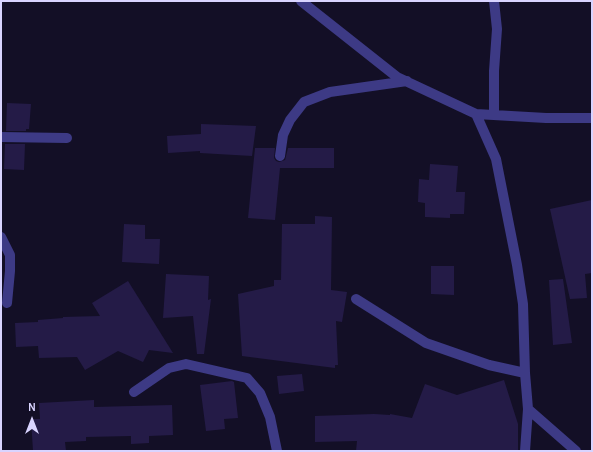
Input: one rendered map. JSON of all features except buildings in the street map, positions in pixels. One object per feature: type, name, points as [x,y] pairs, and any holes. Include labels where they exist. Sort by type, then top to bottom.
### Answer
[{"type":"street","points":[[301,1],[397,77],[476,114],[546,118],[592,118]]},
{"type":"street","points":[[494,1],[497,30],[494,71],[494,115]]},
{"type":"street","points":[[280,156],[283,135],[290,120],[304,102],[330,92],[407,81]]},
{"type":"street","points":[[476,114],[496,159],[517,265],[523,304],[525,373],[528,409],[525,451]]},
{"type":"street","points":[[1,137],[67,138]]},
{"type":"street","points":[[1,237],[10,254],[8,303]]},
{"type":"street","points":[[356,299],[426,343],[489,365],[525,373]]},
{"type":"street","points":[[134,392],[169,368],[186,364],[247,378],[260,393],[267,411],[277,451]]},
{"type":"street","points":[[528,409],[576,451]]}]
